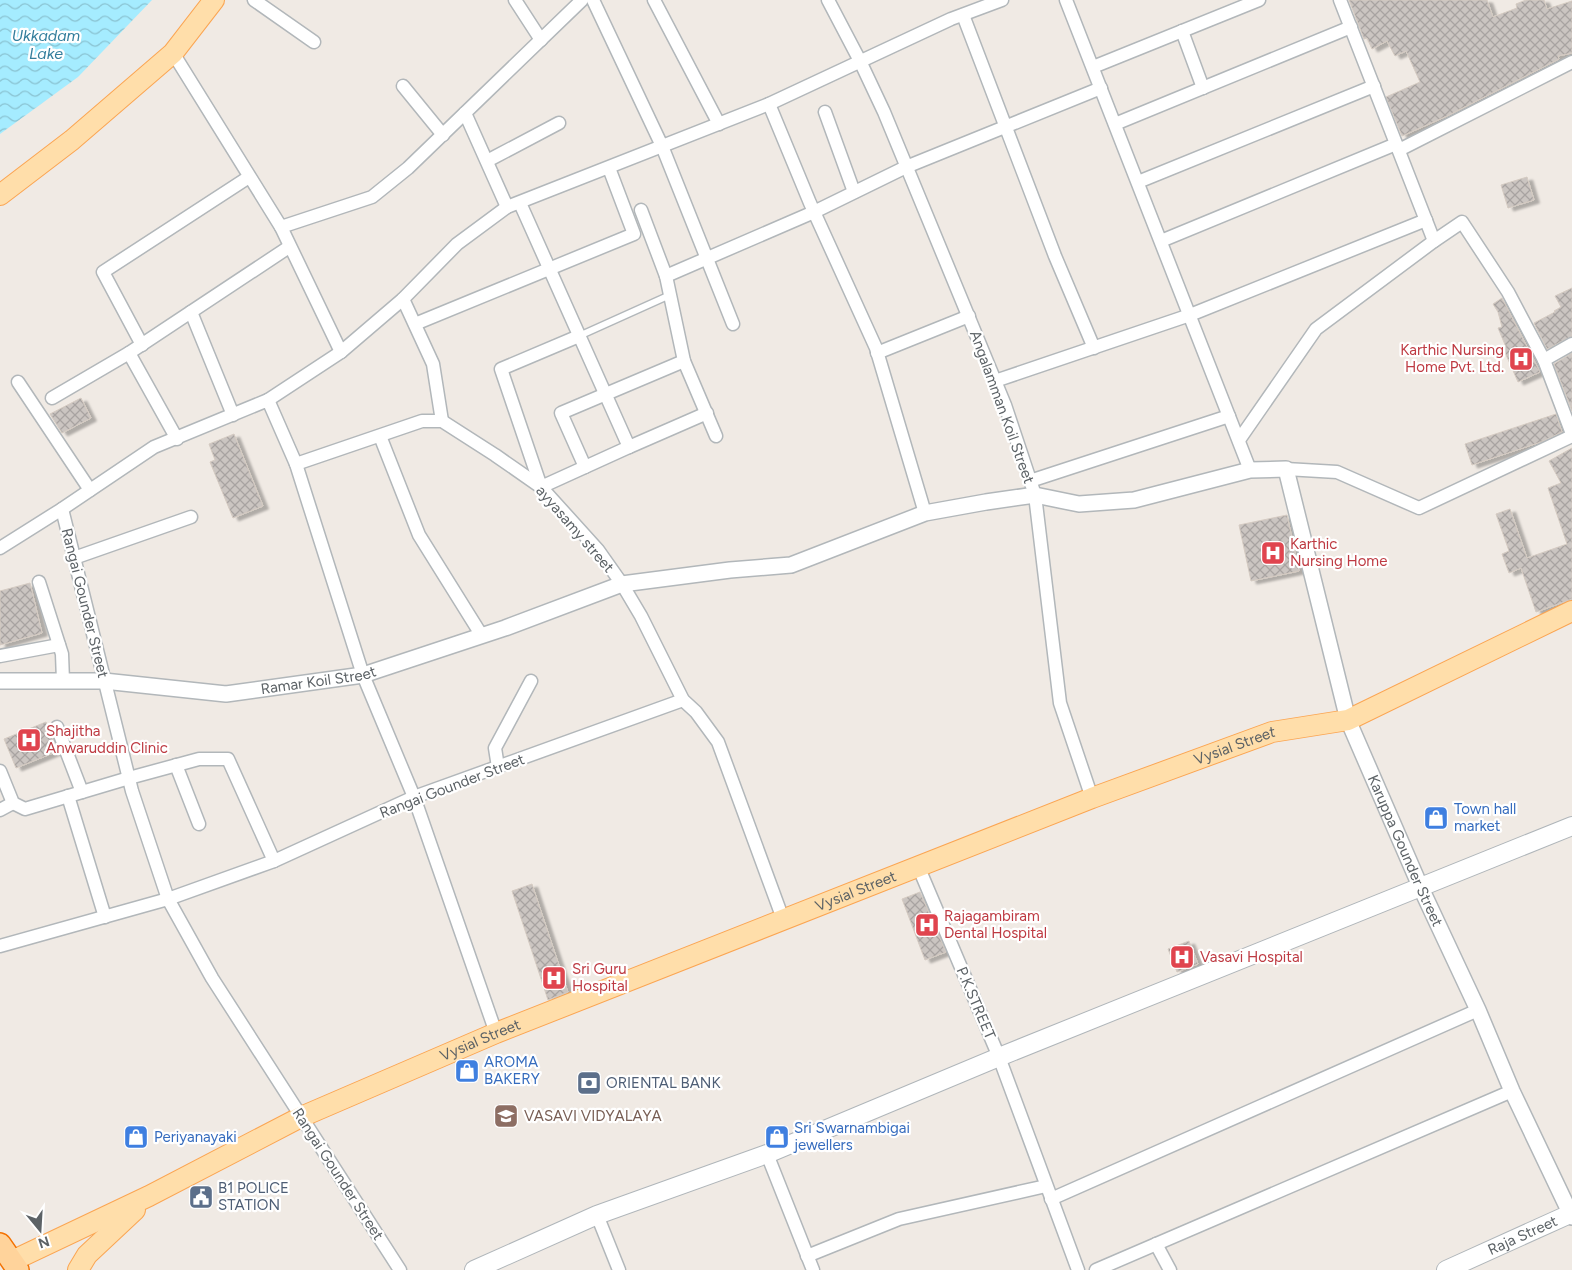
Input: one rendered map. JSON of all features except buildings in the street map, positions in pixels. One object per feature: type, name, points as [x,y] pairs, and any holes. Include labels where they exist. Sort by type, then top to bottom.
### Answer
[{"type":"main road","points":[[0,194],[72,140],[173,53],[214,0]]},
{"type":"main road","name":"Vysial Street","points":[[10,1258],[149,1196],[301,1118],[496,1032],[1092,798],[1272,732],[1348,720],[1572,611]]},
{"type":"main road","points":[[474,1270],[597,1215],[767,1154],[999,1057],[1572,826]]},
{"type":"main road","name":"Vysial Street","points":[[78,1270],[87,1255],[149,1196]]},
{"type":"main road","name":"Raja Street","points":[[1446,1270],[1571,1215]]},
{"type":"street","points":[[254,0],[314,42]]},
{"type":"street","points":[[514,0],[541,40]]},
{"type":"street","points":[[281,227],[372,197],[408,168],[582,0]]},
{"type":"street","points":[[593,0],[662,146],[733,324]]},
{"type":"street","points":[[654,0],[719,124]]},
{"type":"street","name":"Angalamman Koil Street","points":[[828,0],[884,112],[995,381],[1033,488],[1060,703],[1092,798]]},
{"type":"street","points":[[0,548],[154,447],[268,400],[341,352],[403,299],[457,244],[514,205],[769,104],[963,15],[1002,0]]},
{"type":"street","points":[[1066,0],[1162,241],[1250,470]]},
{"type":"street","points":[[1093,67],[1259,0]]},
{"type":"street","points":[[1340,0],[1434,241]]},
{"type":"street","points":[[963,15],[1055,256],[1094,348]]},
{"type":"street","points":[[1115,124],[1351,27]]},
{"type":"street","points":[[1182,31],[1203,88]]},
{"type":"street","points":[[173,53],[281,227],[341,352]]},
{"type":"street","points":[[1162,241],[1398,147],[1572,62]]},
{"type":"street","points":[[403,86],[442,135]]},
{"type":"street","points":[[1138,182],[1374,86]]},
{"type":"street","points":[[666,276],[814,212],[906,167],[1101,88]]},
{"type":"street","points":[[769,104],[814,212],[877,353],[925,514]]},
{"type":"street","points":[[824,112],[854,192]]},
{"type":"street","points":[[465,113],[487,161],[549,268],[629,447]]},
{"type":"street","points":[[487,161],[558,123]]},
{"type":"street","points":[[415,324],[634,234],[609,168]]},
{"type":"street","points":[[142,344],[102,272],[249,177]]},
{"type":"street","points":[[641,210],[666,276],[684,361],[716,436]]},
{"type":"street","points":[[995,381],[1190,315],[1426,220]]},
{"type":"street","points":[[1239,440],[1316,329],[1462,222],[1508,292],[1544,360],[1572,435],[1419,508],[1337,472],[1286,469]]},
{"type":"street","points":[[52,398],[129,353],[289,247]]},
{"type":"street","points":[[296,464],[422,421],[442,421],[433,364],[403,299]]},
{"type":"street","points":[[191,312],[233,415]]},
{"type":"street","points":[[877,353],[969,316]]},
{"type":"street","points":[[580,336],[501,369],[541,487],[707,414]]},
{"type":"street","points":[[1544,360],[1572,344]]},
{"type":"street","points":[[129,353],[177,438]]},
{"type":"street","points":[[585,467],[561,413],[684,361]]},
{"type":"street","points":[[18,382],[90,490]]},
{"type":"street","points":[[268,400],[296,464],[363,675],[414,797],[496,1032]]},
{"type":"street","points":[[1033,488],[1229,416]]},
{"type":"street","name":"ayyasamy street","points":[[442,421],[541,487],[598,550],[622,584],[641,616],[683,700],[696,712],[718,742],[783,919]]},
{"type":"street","points":[[380,436],[419,534],[482,636]]},
{"type":"street","name":"Ramar Koil Street","points":[[0,682],[104,681],[226,694],[363,675],[482,636],[622,584],[730,570],[791,565],[925,514],[986,502],[1033,488],[1079,504],[1134,500],[1250,470],[1286,469]]},
{"type":"street","name":"Karuppa Gounder Street","points":[[1286,469],[1348,720],[1420,886],[1478,1010],[1512,1091],[1571,1215]]},
{"type":"street","name":"Rangai Gounder Street","points":[[62,509],[129,778],[168,899],[212,978],[400,1270]]},
{"type":"street","points":[[74,558],[190,517]]},
{"type":"street","points":[[39,582],[60,645],[63,681]]},
{"type":"street","points":[[0,656],[60,645]]},
{"type":"street","points":[[498,767],[495,748],[531,681]]},
{"type":"street","name":"Rangai Gounder Street","points":[[0,946],[168,899],[274,861],[414,797],[683,700]]},
{"type":"street","points":[[57,727],[82,792]]},
{"type":"street","points":[[0,771],[13,803],[25,809],[199,759],[228,759],[274,861]]},
{"type":"street","points":[[176,765],[199,824]]},
{"type":"street","points":[[68,796],[105,917]]},
{"type":"street","points":[[0,810],[13,803]]},
{"type":"street","name":"P.K.STREET","points":[[918,866],[999,1057],[1078,1270]]},
{"type":"street","points":[[1052,1199],[1478,1010]]},
{"type":"street","points":[[1096,1270],[1512,1091]]},
{"type":"street","points":[[767,1154],[812,1270]]},
{"type":"street","points":[[807,1256],[899,1219],[1046,1186]]},
{"type":"street","points":[[597,1215],[619,1270]]},
{"type":"street","points":[[1156,1244],[1170,1270]]},
{"type":"lane","points":[[580,336],[670,295]]},
{"type":"water","name":"Ukkadam Lake","points":[[0,0],[152,0],[78,77],[0,134]]},
{"type":"place","name":"Karthic Nursing Home Pvt. Ltd.","points":[[1521,359]]},
{"type":"place","name":"Karthic Nursing Home","points":[[1273,553]]},
{"type":"place","name":"Shajitha Anwaruddin Clinic","points":[[29,740]]},
{"type":"place","name":"Town hall market","points":[[1436,818]]},
{"type":"place","name":"Rajagambiram Dental Hospital","points":[[927,925]]},
{"type":"place","name":"Vasavi Hospital","points":[[1182,957]]},
{"type":"place","name":"Sri Guru Hospital","points":[[554,978]]},
{"type":"place","name":"AROMA BAKERY","points":[[467,1071]]},
{"type":"place","name":"ORIENTAL BANK","points":[[589,1083]]},
{"type":"place","name":"VASAVI VIDYALAYA","points":[[506,1116]]},
{"type":"place","name":"Periyanayaki","points":[[136,1137]]},
{"type":"place","name":"Sri Swarnambigai jewellers","points":[[777,1137]]},
{"type":"place","name":"B1 POLICE STATION","points":[[201,1197]]}]
